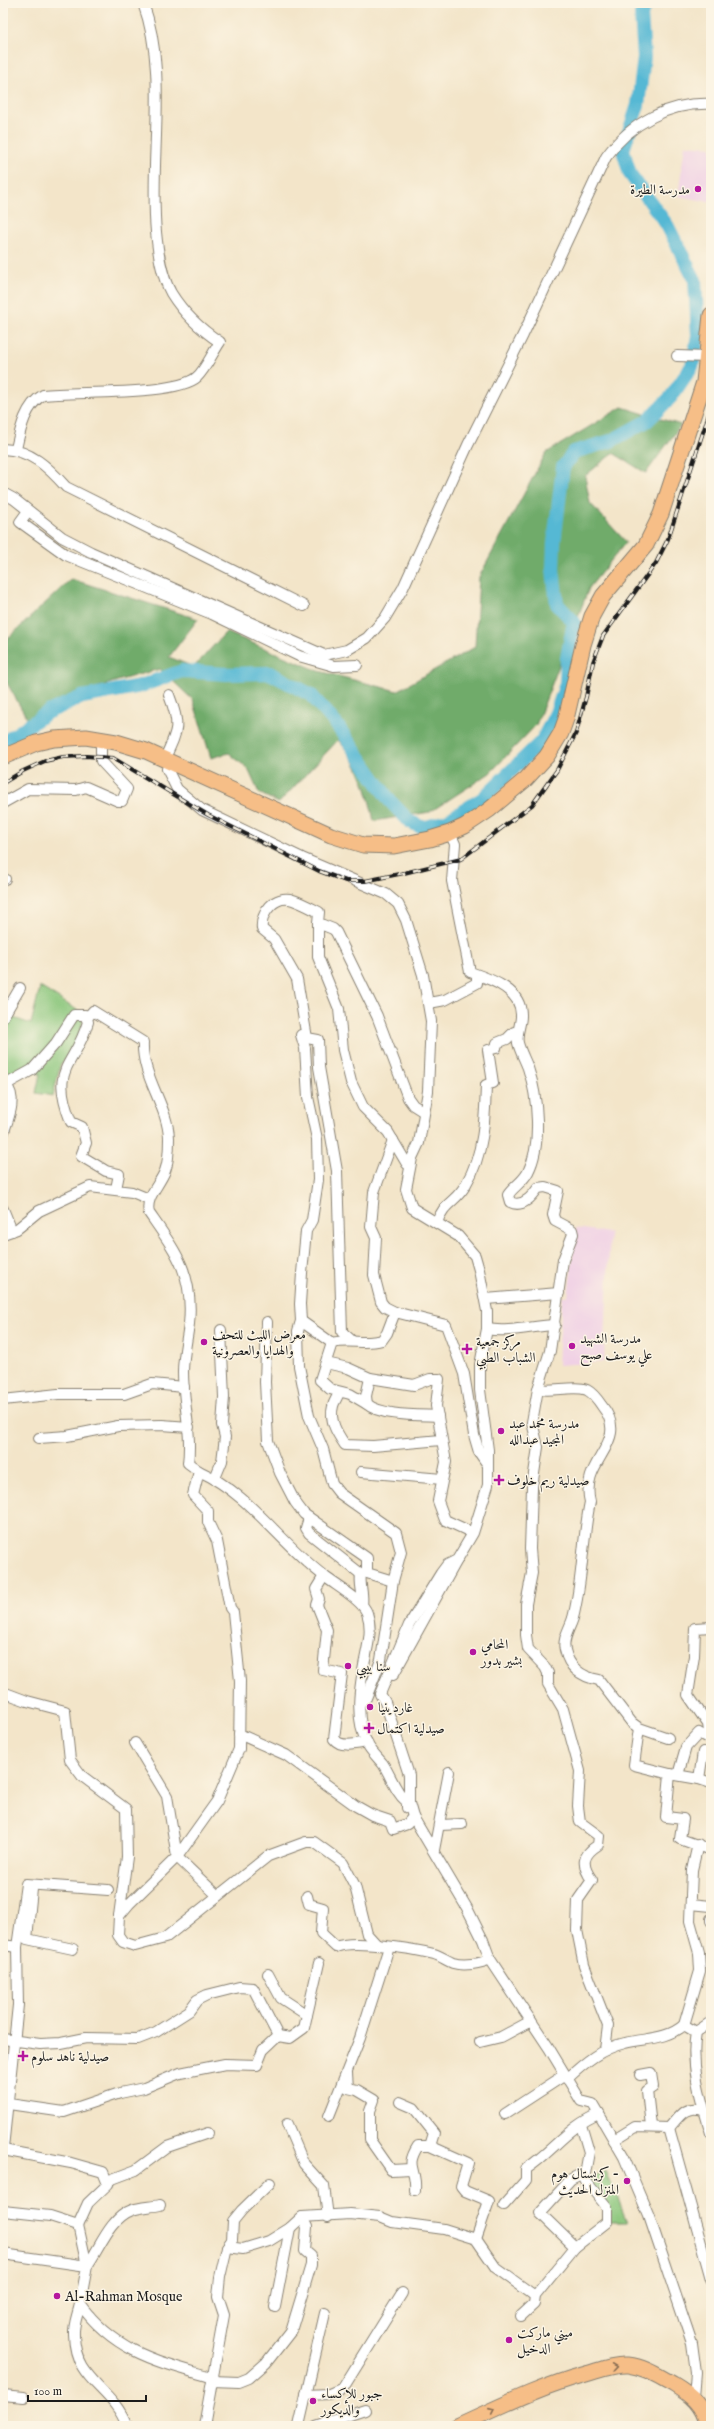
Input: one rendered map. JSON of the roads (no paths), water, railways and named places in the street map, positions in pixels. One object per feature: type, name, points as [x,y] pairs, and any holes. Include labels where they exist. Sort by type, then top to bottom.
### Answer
[{"type":"main road","points":[[3,757],[36,743],[86,737],[131,746],[331,835],[364,845],[394,846],[450,833],[475,820],[526,778],[547,756],[562,733],[571,700],[582,645],[592,616],[603,596],[635,560],[654,531],[687,440],[704,382],[705,357],[711,315]]},
{"type":"main road","points":[[456,2426],[550,2385],[614,2366],[627,2365],[642,2368],[660,2376],[694,2397],[709,2421]]},
{"type":"street","points":[[16,450],[25,417],[31,406],[43,394],[114,393],[181,385],[197,377],[220,342],[191,319],[170,292],[159,257],[153,177],[156,66],[151,30],[143,3]]},
{"type":"street","points":[[3,494],[14,499],[24,516],[62,538],[324,655],[340,653],[356,646],[376,629],[403,588],[468,445],[524,334],[606,157],[623,137],[650,118],[681,105],[711,104]]},
{"type":"street","points":[[677,356],[705,357]]},
{"type":"street","points":[[3,449],[16,450],[49,468],[66,487],[304,606]]},
{"type":"street","points":[[24,516],[20,522],[66,555],[212,614],[299,656],[334,666],[357,665]]},
{"type":"street","points":[[169,695],[177,716],[176,732],[167,761],[167,769],[177,789],[202,810],[302,858],[380,890],[398,904],[412,940],[429,1003],[431,1021],[428,1091],[419,1143],[410,1165],[406,1189],[408,1200],[412,1208],[458,1236],[475,1256],[486,1299],[487,1330],[480,1365],[480,1390],[488,1450],[488,1486],[473,1533],[457,1560],[447,1566],[441,1574],[409,1625],[380,1694],[385,1702],[409,1775],[409,1803],[413,1817],[434,1850],[474,1921],[490,1959],[581,2101],[593,2104],[600,2114],[630,2169],[649,2216],[692,2343],[696,2373],[694,2397]]},
{"type":"street","points":[[3,803],[28,789],[76,790],[86,787],[118,801],[122,801],[127,789],[101,761],[101,739]]},
{"type":"street","points":[[450,833],[455,844],[452,881],[470,972],[489,977],[498,982],[509,991],[519,1003],[521,1016],[517,1033],[518,1043],[534,1090],[536,1134],[528,1172],[518,1187],[511,1190],[509,1198],[510,1202],[518,1204],[532,1196],[538,1188],[545,1187],[558,1191],[553,1216],[555,1221],[572,1230],[573,1234],[563,1260],[555,1325],[550,1351],[538,1389],[532,1422],[538,1447],[532,1487],[530,1549],[532,1573],[526,1604],[526,1635],[528,1649],[545,1667],[548,1673],[548,1684],[563,1709],[580,1771],[578,1806],[580,1822],[599,1836],[598,1845],[588,1851],[584,1858],[583,1864],[586,1872],[592,1880],[578,1900],[576,1911],[577,1930],[584,1965],[608,2026],[606,2050]]},
{"type":"street","points":[[307,1038],[297,979],[274,939],[262,929],[261,921],[265,910],[275,902],[292,899],[319,912],[317,926],[320,930],[316,941],[318,957],[340,1008],[343,1050],[351,1082],[363,1107],[393,1140],[407,1164],[410,1165]]},
{"type":"street","points":[[318,924],[333,929],[336,932],[374,1010],[408,1098],[413,1106],[424,1112]]},
{"type":"street","points":[[429,1003],[445,1000],[477,983],[477,975]]},
{"type":"street","points":[[3,1017],[20,988]]},
{"type":"street","points":[[116,1189],[119,1174],[106,1171],[81,1156],[86,1143],[82,1127],[71,1122],[62,1092],[66,1068],[86,1029],[87,1018],[93,1011],[143,1042],[142,1054],[167,1124],[169,1138],[168,1161],[164,1172],[149,1199],[149,1213],[182,1264],[188,1282],[189,1322],[183,1372],[189,1427],[188,1463],[199,1471],[215,1478],[248,1504],[306,1562],[362,1605],[367,1611],[370,1624],[359,1693],[367,1742],[383,1764],[400,1796],[407,1802],[407,1812],[413,1817]]},
{"type":"street","points":[[3,1134],[11,1109],[10,1090],[5,1086],[32,1070],[56,1043],[74,1015],[81,1014],[87,1018]]},
{"type":"street","points":[[437,1223],[440,1211],[466,1184],[476,1161],[484,1133],[486,1085],[493,1082],[488,1050],[496,1048],[497,1043],[507,1039],[514,1032],[517,1033]]},
{"type":"street","points":[[351,1340],[342,1332],[337,1171],[319,1067],[318,1040],[301,1036],[305,1048],[308,1097],[317,1139],[318,1180],[312,1220],[306,1231],[300,1304],[301,1321],[298,1331],[299,1366],[309,1416],[323,1449],[332,1484],[339,1493],[396,1533],[401,1552],[393,1581],[381,1660],[366,1698],[360,1703]]},
{"type":"street","points":[[393,1140],[374,1192],[371,1227],[376,1238],[374,1275],[381,1302],[385,1307],[395,1312],[446,1325],[459,1356],[468,1386],[474,1434],[479,1452],[488,1465]]},
{"type":"street","points":[[3,1209],[7,1233],[39,1211],[81,1190],[98,1186],[132,1192],[149,1199]]},
{"type":"street","points":[[486,1299],[559,1293]]},
{"type":"street","points":[[301,1321],[332,1344],[351,1340],[370,1342],[382,1340],[387,1333],[395,1312]]},
{"type":"street","points":[[267,1322],[265,1376],[268,1441],[295,1502],[309,1518],[367,1558],[360,1584],[363,1597],[362,1605]]},
{"type":"street","points":[[487,1330],[495,1331],[530,1326],[555,1325]]},
{"type":"street","points":[[215,1478],[222,1461],[225,1437],[222,1425],[224,1397],[221,1330]]},
{"type":"street","points":[[332,1344],[320,1380],[325,1387],[350,1394],[375,1410],[438,1416]]},
{"type":"street","points":[[326,1362],[348,1368],[370,1378],[414,1385],[430,1379],[439,1379],[436,1406],[446,1462],[438,1495],[442,1517],[454,1525],[473,1533]]},
{"type":"street","points":[[367,1404],[366,1396],[370,1378]]},
{"type":"street","points":[[3,1400],[58,1394],[124,1394],[152,1384],[184,1387]]},
{"type":"street","points":[[538,1389],[587,1390],[594,1396],[612,1422],[611,1439],[598,1456],[589,1479],[588,1493],[590,1502],[573,1618],[564,1646],[573,1669],[588,1678],[599,1680],[632,1723],[639,1728],[668,1738]]},
{"type":"street","points":[[339,1392],[333,1404],[332,1417],[336,1432],[345,1445],[373,1446],[441,1440]]},
{"type":"street","points":[[39,1438],[67,1436],[118,1426],[162,1425],[189,1427]]},
{"type":"street","points":[[119,1916],[129,1904],[177,1857],[217,1801],[239,1749],[240,1681],[233,1612],[230,1608],[217,1541],[208,1522],[208,1511],[193,1495],[199,1471]]},
{"type":"street","points":[[361,1472],[442,1479]]},
{"type":"street","points":[[309,1518],[306,1528],[309,1533],[364,1573],[393,1581]]},
{"type":"street","points":[[324,1576],[316,1589],[319,1599],[317,1605],[327,1630],[323,1670],[342,1674],[334,1739],[337,1743],[346,1745],[367,1742]]},
{"type":"street","points":[[711,1627],[695,1628],[694,1656],[688,1695],[708,1724],[711,1740]]},
{"type":"street","points":[[3,1692],[64,1711],[70,1760],[82,1776],[126,1808],[127,1857],[118,1935],[123,1942],[135,1946],[142,1946],[165,1938],[217,1895],[268,1856],[306,1842],[314,1842],[342,1863],[355,1886],[367,1934],[377,1945]]},
{"type":"street","points":[[639,1728],[634,1765],[711,1783]]},
{"type":"street","points":[[711,1740],[699,1733],[686,1747],[674,1775],[666,1817],[683,1819],[680,1839],[698,1844],[711,1850]]},
{"type":"street","points":[[239,1734],[286,1755],[356,1806],[372,1815],[390,1820],[393,1829],[407,1824],[413,1817]]},
{"type":"street","points":[[135,1743],[167,1796],[177,1857],[217,1895]]},
{"type":"street","points":[[699,1779],[703,1752]]},
{"type":"street","points":[[434,1850],[449,1772]]},
{"type":"street","points":[[440,1825],[462,1824]]},
{"type":"street","points":[[505,2114],[566,2077],[586,2061],[606,2050],[625,2042],[670,2034],[684,2025],[701,1965],[690,1921],[692,1870],[698,1844]]},
{"type":"street","points":[[108,1890],[26,1884],[16,1947],[18,1986],[15,2041],[9,2104],[5,2114],[3,2149],[103,2172],[108,2184],[88,2203],[78,2225],[87,2266],[73,2334],[78,2362],[84,2373],[101,2387],[122,2411],[127,2426]]},
{"type":"street","points":[[32,1885],[27,1939],[73,1949]]},
{"type":"street","points":[[307,1896],[309,1904],[323,1908],[321,1933],[336,1947],[346,1944],[377,1945],[434,1954],[454,1963],[484,1962],[490,1959]]},
{"type":"street","points":[[691,1904],[711,1906]]},
{"type":"street","points":[[3,1945],[16,1947]]},
{"type":"street","points":[[329,2116],[360,2038],[389,1947]]},
{"type":"street","points":[[278,2036],[290,2038],[304,2028],[320,1963]]},
{"type":"street","points":[[268,1974],[281,1998],[308,2015]]},
{"type":"street","points":[[3,2039],[54,2044],[86,2038],[138,2039],[156,2032],[189,2011],[197,2000],[220,1990],[239,1987],[249,1987],[257,1993],[278,2036]]},
{"type":"street","points":[[480,2042],[501,2037],[530,2021]]},
{"type":"street","points":[[696,2032],[711,2022]]},
{"type":"street","points":[[684,2025],[696,2032]]},
{"type":"street","points":[[696,2032],[694,2066],[711,2133]]},
{"type":"street","points":[[9,2104],[64,2112],[120,2093],[144,2088],[180,2073],[225,2064],[257,2065],[263,2050],[278,2036]]},
{"type":"street","points":[[347,2071],[348,2088],[357,2090],[374,2100],[370,2111],[370,2140],[390,2170],[411,2169]]},
{"type":"street","points":[[640,2075],[651,2073],[652,2087],[647,2091],[651,2126]]},
{"type":"street","points":[[400,2102],[414,2108],[434,2133],[430,2146]]},
{"type":"street","points":[[669,2128],[687,2109],[694,2107],[704,2110]]},
{"type":"street","points":[[504,2205],[526,2180],[526,2170],[545,2155],[562,2137],[581,2125],[586,2119],[600,2114]]},
{"type":"street","points":[[287,2124],[304,2164],[324,2186],[328,2217]]},
{"type":"street","points":[[521,2316],[534,2304],[535,2296],[575,2247],[607,2222],[607,2207],[588,2187],[584,2179],[589,2152],[581,2125]]},
{"type":"street","points":[[614,2140],[635,2127],[651,2126],[669,2128]]},
{"type":"street","points":[[669,2128],[711,2279]]},
{"type":"street","points":[[107,2181],[136,2170],[167,2147],[208,2133]]},
{"type":"street","points":[[415,2190],[416,2180],[411,2169],[410,2158],[418,2146],[430,2146],[468,2163],[461,2186],[465,2191],[489,2201],[476,2240]]},
{"type":"street","points":[[575,2247],[540,2213],[571,2179],[585,2172]]},
{"type":"street","points":[[204,2426],[224,2315],[218,2297],[227,2247],[232,2240],[233,2221],[242,2210],[270,2183]]},
{"type":"street","points":[[87,2266],[100,2247],[109,2228],[130,2211],[160,2205]]},
{"type":"street","points":[[3,2211],[50,2216],[78,2225]]},
{"type":"street","points":[[227,2247],[243,2249],[258,2245],[290,2228],[302,2217],[328,2217],[356,2214],[380,2217],[392,2222],[444,2229],[476,2240],[496,2268],[535,2296]]},
{"type":"street","points":[[80,2304],[99,2328],[133,2351],[173,2368],[213,2380],[234,2382],[249,2378],[261,2368],[291,2331],[311,2265],[311,2256],[305,2251],[307,2227],[302,2217]]},
{"type":"street","points":[[275,2307],[290,2228]]},
{"type":"street","points":[[3,2254],[87,2266]]},
{"type":"street","points":[[306,2395],[329,2394],[343,2388],[402,2293]]},
{"type":"street","points":[[299,2426],[325,2313]]},
{"type":"street","points":[[3,2395],[24,2397]]},
{"type":"street","points":[[316,2426],[365,2410]]},
{"type":"waterway","points":[[3,743],[48,712],[82,697],[141,686],[182,671],[226,674],[270,673],[311,695],[336,724],[390,801],[409,821],[423,828],[447,821],[482,799],[542,741],[556,713],[566,684],[567,658],[574,622],[557,604],[553,569],[554,543],[563,467],[574,452],[611,441],[647,421],[671,397],[692,366],[698,336],[695,280],[667,225],[630,174],[623,150],[638,105],[644,57],[641,14],[648,3]]},
{"type":"railway","points":[[3,783],[23,771],[45,761],[63,757],[86,756],[113,758],[208,815],[319,871],[346,881],[365,881],[461,859],[532,805],[557,770],[576,733],[586,697],[593,662],[603,636],[656,563],[668,539],[711,408]]},
{"type":"place","name":"مدرسة الطيرة","points":[[698,189]]},
{"type":"place","name":"معرض الليث للتحف والهدايا والعصرونية","points":[[204,1342]]},
{"type":"place","name":"مدرسة الشهيد علي يوسف صبح","points":[[572,1346]]},
{"type":"place","name":"مركز جمعية الشباب الطبي","points":[[467,1349]]},
{"type":"place","name":"مدرسة محمد عبد المجيد عبدالله","points":[[501,1431]]},
{"type":"place","name":"صيدلية ريم خلوف","points":[[499,1480]]},
{"type":"place","name":"المحامي بشير بدور","points":[[473,1652]]},
{"type":"place","name":"سنا بيبي","points":[[348,1666]]},
{"type":"place","name":"غاردينيا","points":[[370,1707]]},
{"type":"place","name":"صيدلية اكتمال","points":[[369,1728]]},
{"type":"place","name":"صيدلية ناهد سلوم","points":[[23,2056]]},
{"type":"place","name":"كريستال هوم - المنزل الحديث","points":[[627,2181]]},
{"type":"place","name":"Al-Rahman Mosque","points":[[57,2296]]},
{"type":"place","name":"ميني ماركت الدخيل","points":[[509,2340]]},
{"type":"place","name":"جبور للإكساء والديكور","points":[[313,2401]]}]
